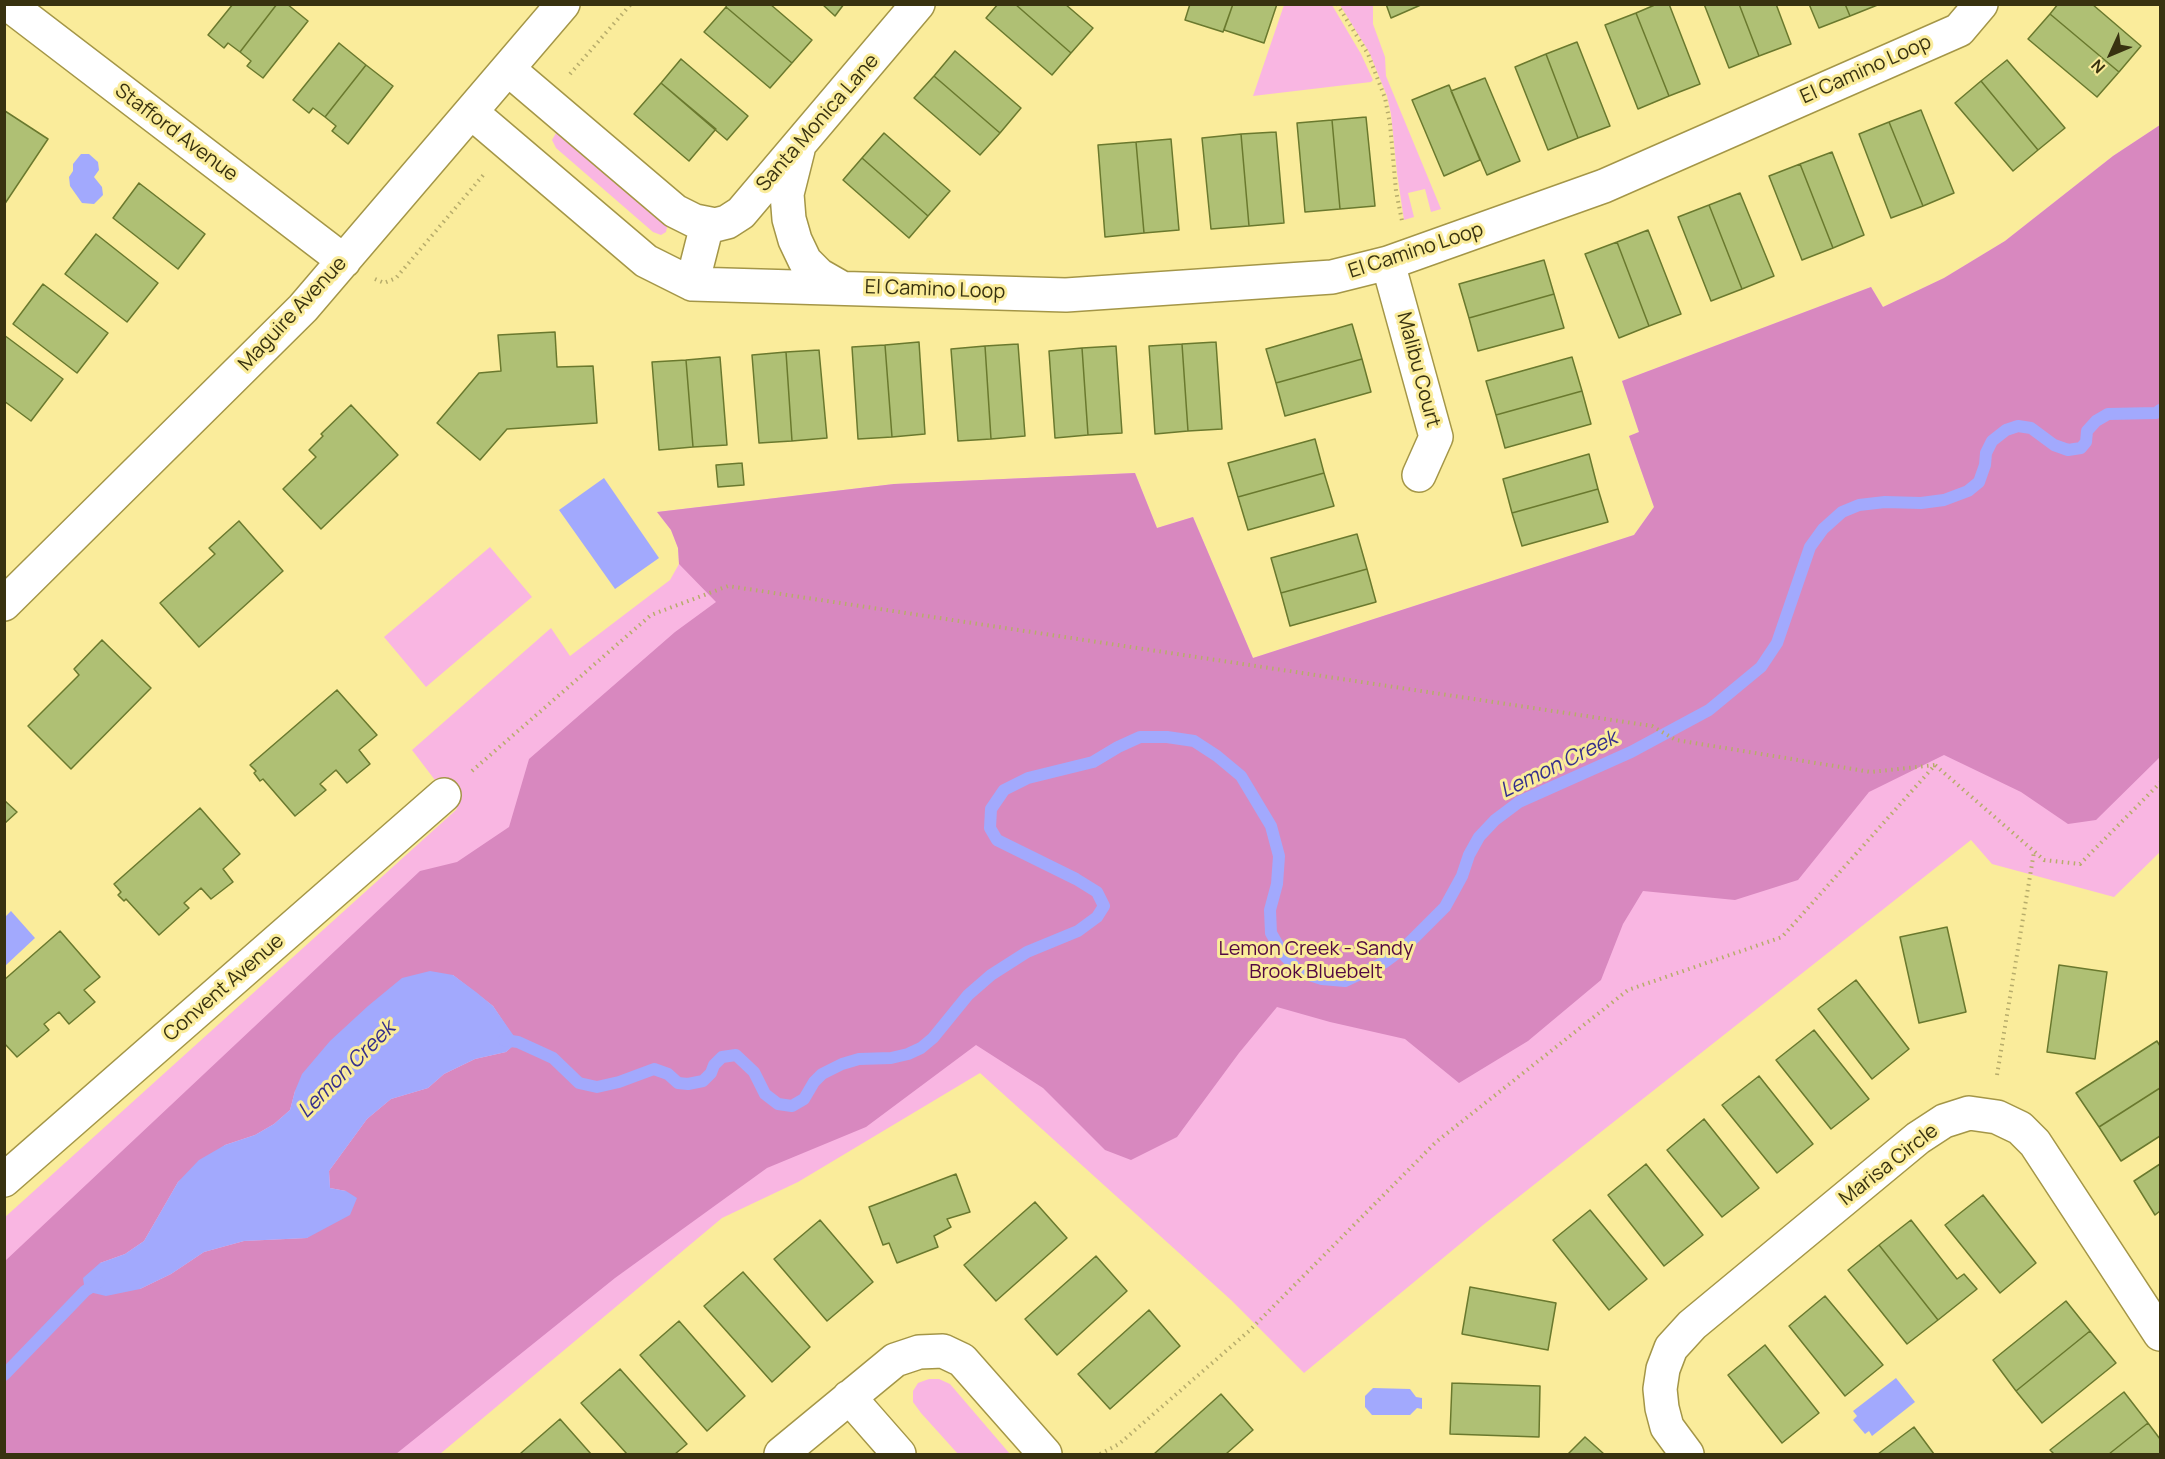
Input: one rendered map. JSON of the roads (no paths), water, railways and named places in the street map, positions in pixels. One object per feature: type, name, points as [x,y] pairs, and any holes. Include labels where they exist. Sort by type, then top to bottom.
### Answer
[{"type":"street","name":"Stafford Avenue","points":[[8,4],[344,261]]},
{"type":"street","name":"Maguire Avenue","points":[[9,593],[303,308],[563,4]]},
{"type":"street","name":"Santa Monica Lane","points":[[707,225],[727,222],[741,213],[918,4]]},
{"type":"street","name":"El Camino Loop","points":[[692,284],[1066,295],[1332,278],[1388,263],[1604,186],[1959,30],[1981,4]]},
{"type":"street","points":[[471,112],[646,261],[692,284],[707,225],[675,212],[508,69]]},
{"type":"street","points":[[800,145],[787,194],[789,219],[795,240],[805,261],[819,275],[840,287]]},
{"type":"street","name":"Malibu Court","points":[[1388,263],[1436,437],[1419,475]]},
{"type":"street","name":"Convent Avenue","points":[[4,1180],[444,795]]},
{"type":"street","name":"Marisa Circle","points":[[1686,1455],[1667,1427],[1662,1408],[1662,1379],[1671,1348],[1692,1325],[1918,1138],[1944,1121],[1969,1113],[1997,1117],[2020,1128],[2035,1143],[2160,1334]]},
{"type":"street","points":[[780,1455],[896,1360],[919,1352],[942,1351],[962,1360],[1045,1455]]},
{"type":"street","points":[[849,1397],[899,1455]]},
{"type":"water","points":[[81,154],[89,154],[98,162],[99,170],[94,177],[102,187],[103,195],[94,204],[82,203],[70,186],[69,177],[73,171],[73,164]]},
{"type":"water","points":[[604,478],[659,558],[615,589],[559,510]]},
{"type":"water","points":[[11,911],[35,938],[5,966],[5,917]]},
{"type":"water","points":[[430,971],[453,975],[476,992],[493,1006],[518,1042],[506,1052],[475,1059],[444,1074],[428,1088],[391,1099],[367,1119],[329,1171],[330,1188],[346,1191],[357,1198],[350,1215],[307,1238],[244,1241],[204,1252],[171,1274],[140,1289],[106,1296],[85,1291],[83,1278],[100,1263],[125,1254],[144,1241],[178,1182],[199,1160],[225,1145],[255,1135],[274,1124],[290,1110],[302,1074],[330,1041],[402,978]]},
{"type":"water","points":[[1896,1378],[1915,1402],[1872,1436],[1869,1431],[1865,1434],[1853,1420],[1857,1416],[1853,1411]]},
{"type":"water","points":[[1373,1388],[1410,1389],[1416,1397],[1422,1398],[1422,1409],[1417,1408],[1410,1415],[1372,1415],[1365,1407],[1365,1396]]},
{"type":"waterway","name":"Lemon Creek","points":[[504,1040],[518,1042],[553,1058],[579,1083],[597,1087],[619,1082],[654,1069],[668,1074],[678,1083],[703,1081],[722,1057],[736,1055],[754,1072],[765,1094],[778,1104],[792,1106],[804,1099],[814,1082],[822,1074],[842,1064],[859,1059],[891,1058],[921,1048],[933,1038],[968,995],[991,975],[1027,952],[1078,931],[1097,917],[1104,906],[1097,892],[1076,879],[997,840],[990,828],[991,809],[1004,790],[1028,778],[1093,762],[1140,737],[1167,737],[1194,741],[1241,776],[1271,826],[1279,856],[1277,884],[1270,910],[1271,933],[1283,954],[1300,972],[1322,979],[1345,981],[1385,962],[1404,948],[1445,907],[1479,837],[1495,820],[1519,802],[1631,752],[1709,710],[1761,667],[1777,643],[1810,547],[1823,529],[1842,512],[1859,505],[1944,500],[1968,491],[1979,482],[1985,465],[1986,453],[1992,441],[2006,430],[2018,426],[2031,428],[2054,445],[2068,450],[2081,448],[2086,442],[2087,431],[2096,421],[2108,414],[2156,413],[2160,410]]},
{"type":"waterway","name":"Lemon Creek","points":[[4,1375],[85,1291],[99,1282]]},
{"type":"park label","name":"Lemon Creek - Sandy Brook Bluebelt","points":[[1316,960]]}]
